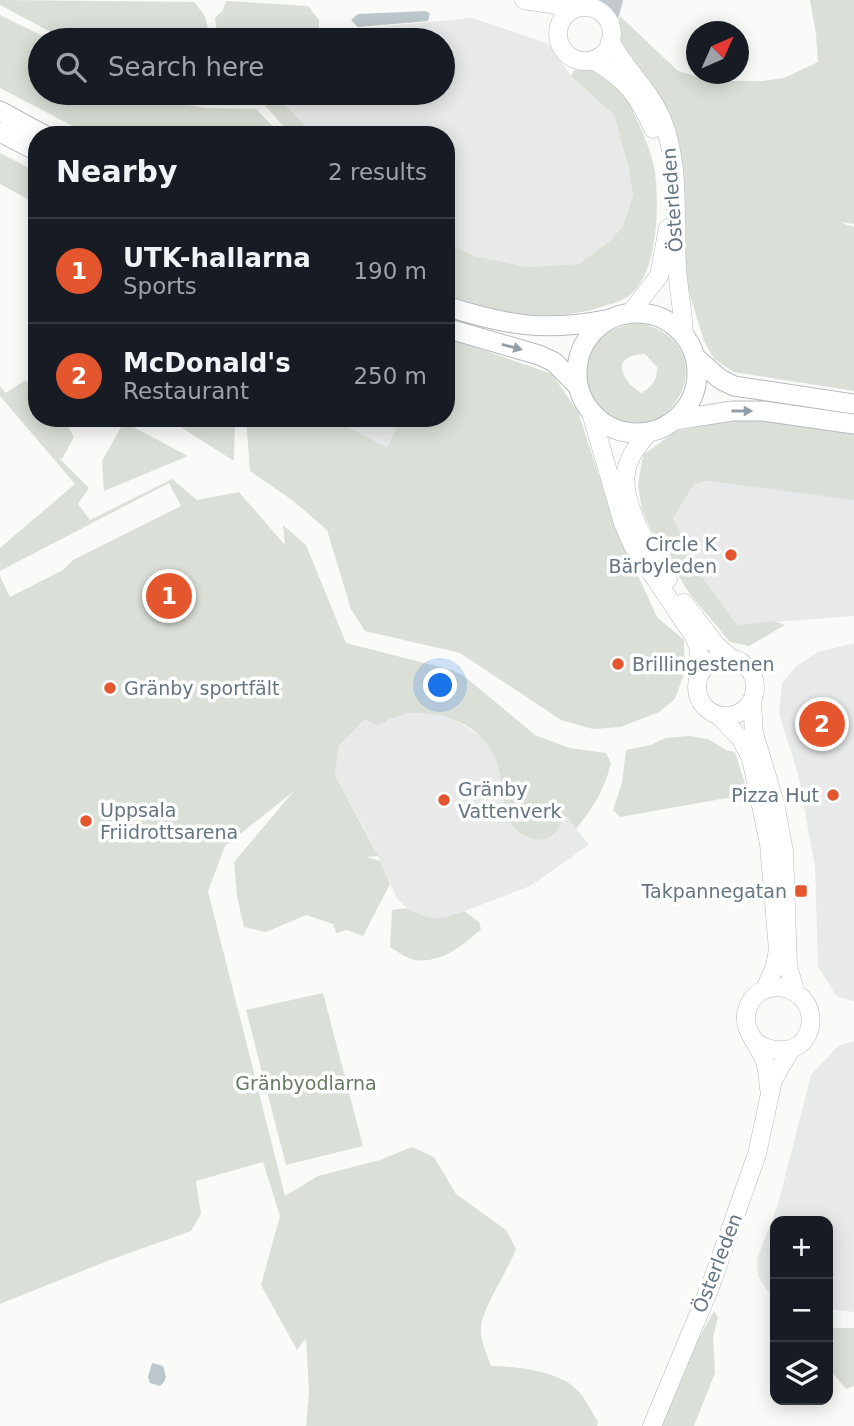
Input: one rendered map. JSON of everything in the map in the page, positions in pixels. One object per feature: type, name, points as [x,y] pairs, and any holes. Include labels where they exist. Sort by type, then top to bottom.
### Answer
[{"type":"main road","points":[[529,1],[591,5],[609,22],[610,41],[601,56],[593,60],[578,60],[560,47],[558,28],[568,13],[591,5]]},
{"type":"main road","points":[[529,1],[558,28]]},
{"type":"main road","name":"Österleden","points":[[610,41],[649,94],[661,117],[669,143],[678,220],[677,265],[684,334]]},
{"type":"main road","name":"Österleden","points":[[593,60],[614,72],[633,92],[650,120],[665,163],[669,219],[664,258],[659,276],[631,312]]},
{"type":"main road","points":[[0,111],[28,126]]},
{"type":"main road","points":[[0,132],[28,146]]},
{"type":"main road","points":[[455,308],[516,325],[550,328],[606,320],[631,312],[660,317],[684,334],[696,358],[698,376],[694,392],[687,408],[675,420]]},
{"type":"main road","points":[[606,320],[592,332],[581,348],[576,366],[577,385],[582,400],[591,413],[618,430],[649,432],[675,420],[732,411],[763,411],[854,424]]},
{"type":"main road","points":[[455,331],[539,355],[554,362],[577,385]]},
{"type":"main road","points":[[696,358],[720,379],[734,386],[854,404]]},
{"type":"main road","points":[[591,413],[622,523],[632,544],[698,645],[701,672],[697,686],[699,699],[741,739],[751,758],[769,844],[778,950],[775,966],[765,989]]},
{"type":"main road","points":[[649,432],[628,461],[625,482],[629,503],[645,539],[686,606],[716,645],[747,666],[753,675],[755,686],[751,715],[775,803],[784,851],[788,966],[795,991],[807,1004],[810,1025],[802,1042],[791,1049],[774,1052],[763,1048],[754,1041],[746,1024],[746,1012],[755,996],[765,989],[780,987],[795,991]]},
{"type":"main road","points":[[701,672],[714,660],[732,658]]},
{"type":"main road","points":[[718,715],[733,716],[747,708],[751,702]]},
{"type":"main road","name":"Österleden","points":[[754,1041],[766,1066],[769,1095]]},
{"type":"main road","name":"Österleden","points":[[652,1426],[710,1287],[757,1154],[773,1080],[791,1049]]},
{"type":"street","points":[[609,22],[615,0]]},
{"type":"shaded area","points":[[430,13],[428,21],[358,27],[351,20],[358,14]]},
{"type":"shaded area","points":[[472,18],[549,44],[571,76],[614,115],[629,169],[633,195],[623,226],[611,240],[579,264],[526,267],[475,256],[455,247],[455,126],[305,126],[285,105],[455,105],[455,28],[365,28]]},
{"type":"shaded area","points":[[347,427],[398,427],[387,449]]},
{"type":"shaded area","points":[[707,481],[854,499],[854,616],[737,625],[703,578],[672,519],[694,484]]},
{"type":"shaded area","points":[[854,643],[852,1001],[836,996],[818,966],[815,867],[798,774],[779,714],[782,683],[796,666],[818,652]]},
{"type":"shaded area","points":[[430,712],[453,718],[481,737],[497,762],[556,832],[566,816],[589,845],[530,886],[447,918],[422,917],[407,908],[398,900],[369,837],[335,775],[339,746],[365,719],[377,726],[399,715]]},
{"type":"shaded area","points":[[854,1041],[854,1312],[833,1310],[833,1216],[773,1216],[811,1075],[838,1046]]},
{"type":"shaded area","points":[[770,1225],[770,1292],[758,1276],[757,1259]]},
{"type":"shaded area","points":[[152,1363],[163,1366],[166,1377],[160,1386],[150,1383],[148,1377]]},
{"type":"green space","points":[[0,0],[194,2],[205,16],[208,28],[43,28],[0,5]]},
{"type":"green space","points":[[810,0],[854,0],[854,224],[839,222],[854,227],[854,391],[734,372],[714,359],[704,341],[686,282],[686,231],[679,142],[652,90],[622,52],[618,31],[620,16],[678,71],[686,73],[686,84],[749,84],[749,81],[784,78],[818,62]]},
{"type":"green space","points":[[226,1],[308,6],[319,20],[319,28],[216,28],[215,18],[223,10]]},
{"type":"green space","points":[[0,15],[28,29],[28,103],[0,88]]},
{"type":"green space","points":[[590,67],[608,78],[626,95],[654,165],[657,201],[655,234],[643,279],[632,293],[620,301],[560,315],[505,312],[455,297],[455,247],[475,256],[526,267],[579,264],[611,240],[623,226],[633,195],[629,169],[614,115],[571,76],[574,70]]},
{"type":"green space","points":[[33,105],[188,105],[256,109],[272,126],[73,126]]},
{"type":"green space","points":[[265,105],[285,105],[305,126],[283,126]]},
{"type":"green space","points":[[0,153],[28,167],[28,199],[0,184]]},
{"type":"green space","points":[[641,323],[668,335],[682,353],[686,373],[681,393],[669,410],[652,421],[632,424],[602,409],[588,386],[586,372],[587,360],[598,341],[617,328]],"holes":[[[645,354],[657,367],[654,382],[641,393],[628,381],[622,369],[627,359]]]},
{"type":"green space","points":[[455,340],[552,374],[578,412],[615,525],[657,617],[684,640],[685,671],[675,699],[659,712],[620,727],[593,729],[561,720],[460,653],[365,631],[351,609],[327,530],[292,500],[250,471],[247,427],[348,427],[387,448],[398,427],[455,427]]},
{"type":"green space","points":[[24,381],[28,382],[28,427],[68,427],[74,437],[62,459],[59,458],[89,488],[78,504],[90,520],[172,479],[197,500],[239,492],[285,545],[283,525],[306,545],[346,643],[452,670],[464,676],[535,735],[570,748],[606,753],[611,763],[602,790],[576,829],[566,816],[554,834],[548,838],[535,839],[522,834],[512,825],[496,760],[489,747],[470,728],[444,716],[430,714],[402,715],[377,726],[365,719],[339,746],[335,775],[378,856],[366,857],[380,861],[390,884],[363,936],[347,930],[336,933],[333,924],[306,915],[266,932],[244,927],[237,896],[234,862],[294,791],[225,846],[208,891],[285,1196],[318,1176],[380,1160],[412,1147],[434,1157],[456,1194],[506,1230],[516,1249],[491,1299],[481,1327],[491,1366],[536,1371],[568,1383],[585,1400],[598,1422],[597,1426],[306,1426],[309,1392],[306,1338],[297,1350],[261,1285],[280,1216],[263,1162],[196,1181],[201,1214],[191,1231],[0,1304],[0,576],[10,597],[63,570],[73,560],[181,506],[169,483],[0,571],[0,548],[75,484],[0,396],[0,386],[6,393]]},
{"type":"green space","points":[[727,420],[777,421],[854,430],[854,500],[707,481],[694,484],[673,518],[703,578],[737,625],[773,621],[785,625],[749,646],[730,642],[690,594],[655,539],[642,510],[638,485],[643,455],[675,432]]},
{"type":"green space","points":[[121,427],[133,427],[188,456],[104,491],[102,461]]},
{"type":"green space","points":[[235,427],[234,461],[182,428]]},
{"type":"green space","points":[[689,736],[708,739],[726,750],[735,752],[748,802],[727,798],[620,817],[613,810],[622,783],[626,750],[651,745],[665,738]]},
{"type":"green space","points":[[407,908],[435,918],[464,911],[479,922],[481,929],[459,947],[442,956],[424,960],[412,959],[390,947],[392,910]]},
{"type":"green space","name":"Gränbyodlarna","points":[[323,993],[363,1146],[286,1165],[246,1010]]},
{"type":"green space","points":[[714,1311],[718,1317],[713,1338],[715,1373],[694,1426],[662,1426],[686,1362]]},
{"type":"green space","points":[[833,1328],[854,1328],[854,1386],[846,1389],[833,1374]]},
{"type":"place","name":"Circle K Bärbyleden","points":[[731,555]]},
{"type":"place","name":"UTK-hallarna","points":[[169,596]]},
{"type":"place","name":"Brillingestenen","points":[[618,664]]},
{"type":"place","name":"Gränby sportfält","points":[[110,688]]},
{"type":"place","name":"McDonald's","points":[[822,724]]},
{"type":"place","name":"Pizza Hut","points":[[833,795]]},
{"type":"place","name":"Gränby Vattenverk","points":[[444,800]]},
{"type":"place","name":"Uppsala Friidrottsarena","points":[[86,821]]},
{"type":"place","name":"Takpannegatan","points":[[801,891]]}]
